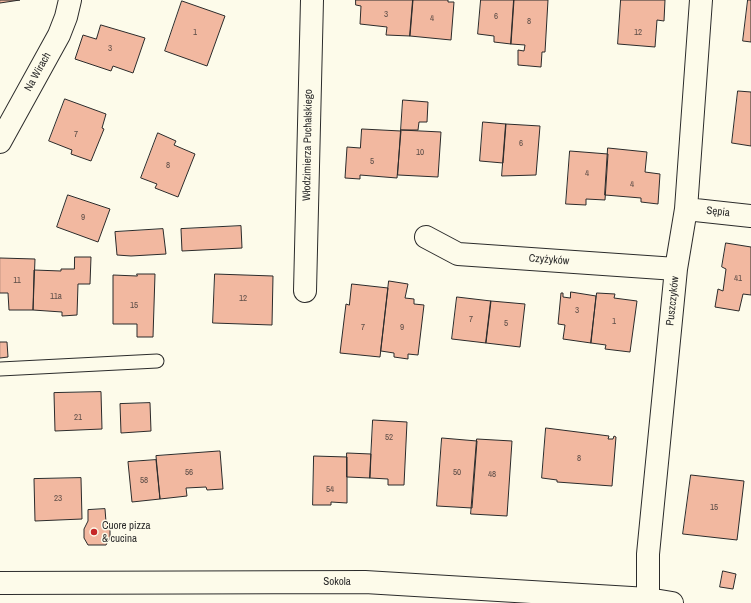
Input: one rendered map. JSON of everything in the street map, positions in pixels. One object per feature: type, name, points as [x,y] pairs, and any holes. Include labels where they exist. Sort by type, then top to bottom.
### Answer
[{"type":"street","name":"Na Wirach","points":[[0,142],[59,35],[66,17],[70,0]]},
{"type":"street","name":"Włodzimierza Puchalskiego","points":[[305,291],[312,0]]},
{"type":"street","name":"Puszczyków","points":[[648,601],[648,554],[676,269],[686,209],[701,0]]},
{"type":"street","name":"Sępia","points":[[686,209],[751,216]]},
{"type":"street","name":"Czyżyków","points":[[426,237],[458,254],[676,269]]},
{"type":"street","name":"Sokola","points":[[0,583],[365,582],[672,603]]},
{"type":"lane","points":[[0,370],[157,360]]},
{"type":"building","points":[[0,0],[20,0],[0,3]]},
{"type":"building","points":[[356,0],[413,0],[410,36],[386,35],[387,27],[360,24],[361,6],[356,5]]},
{"type":"building","points":[[413,0],[448,0],[448,2],[454,2],[451,40],[410,36]]},
{"type":"building","points":[[481,0],[514,0],[511,44],[494,42],[494,36],[478,34]]},
{"type":"building","points":[[514,0],[548,0],[545,52],[542,52],[541,67],[518,65],[518,50],[524,51],[525,45],[511,44]]},
{"type":"building","points":[[621,0],[665,0],[664,21],[657,20],[655,47],[618,44]]},
{"type":"building","points":[[748,0],[751,0],[751,42],[743,41]]},
{"type":"building","points":[[182,1],[225,16],[207,66],[165,51]]},
{"type":"building","points":[[101,25],[145,38],[133,73],[113,66],[111,71],[75,59],[83,35],[96,39]]},
{"type":"building","points":[[738,91],[751,92],[751,146],[732,143]]},
{"type":"building","points":[[65,99],[106,114],[102,128],[104,129],[91,161],[71,154],[72,150],[49,141]]},
{"type":"building","points":[[403,100],[428,102],[427,122],[419,122],[418,130],[401,130]]},
{"type":"building","points":[[483,122],[506,124],[503,163],[480,161]]},
{"type":"building","points":[[506,124],[540,126],[536,175],[502,176]]},
{"type":"building","points":[[362,129],[401,131],[397,178],[360,175],[360,179],[345,178],[347,147],[360,148]]},
{"type":"building","points":[[401,130],[441,132],[438,177],[398,175]]},
{"type":"building","points":[[158,133],[176,141],[174,145],[195,154],[178,197],[155,188],[157,184],[141,178]]},
{"type":"building","points":[[608,148],[647,152],[645,172],[660,174],[658,204],[641,202],[641,198],[605,195]]},
{"type":"building","points":[[570,151],[608,154],[605,200],[586,199],[586,205],[566,204]]},
{"type":"building","points":[[68,195],[110,209],[98,242],[57,227]]},
{"type":"building","points":[[241,226],[242,248],[182,251],[181,229]]},
{"type":"building","points":[[163,229],[166,254],[131,256],[117,255],[115,232]]},
{"type":"building","points":[[726,243],[751,247],[751,295],[743,294],[739,311],[715,307],[718,289],[723,291],[726,269],[722,267]]},
{"type":"building","points":[[75,257],[91,257],[90,284],[78,284],[77,315],[62,316],[62,312],[33,310],[34,270],[61,271],[61,269],[74,269]]},
{"type":"building","points":[[0,258],[35,259],[33,310],[9,310],[8,293],[0,293]]},
{"type":"building","points":[[137,274],[155,274],[153,337],[137,337],[137,324],[113,324],[113,275],[137,276]]},
{"type":"building","points":[[215,274],[273,276],[272,325],[213,323]]},
{"type":"building","points":[[389,281],[408,284],[405,298],[414,299],[414,304],[424,305],[418,355],[408,354],[408,359],[394,357],[394,353],[381,351]]},
{"type":"building","points":[[352,284],[388,288],[380,357],[340,353],[346,304],[349,305]]},
{"type":"building","points":[[571,292],[596,296],[591,343],[563,339],[565,325],[558,324],[561,293],[563,293],[563,297],[570,298]]},
{"type":"building","points":[[597,293],[615,294],[614,298],[637,301],[630,352],[605,349],[606,345],[591,343]]},
{"type":"building","points":[[457,297],[491,301],[486,343],[452,339]]},
{"type":"building","points":[[491,301],[525,304],[520,347],[486,343]]},
{"type":"building","points":[[0,342],[7,342],[8,357],[0,358]]},
{"type":"building","points":[[101,392],[102,429],[55,431],[54,393]]},
{"type":"building","points":[[150,403],[151,431],[121,433],[120,404]]},
{"type":"building","points":[[373,420],[407,422],[404,485],[388,485],[388,479],[370,478]]},
{"type":"building","points":[[546,428],[609,436],[608,439],[613,439],[614,436],[616,437],[612,486],[557,482],[557,480],[542,478]]},
{"type":"building","points":[[442,438],[477,441],[472,508],[437,506]]},
{"type":"building","points":[[477,439],[512,441],[507,516],[471,514]]},
{"type":"building","points":[[220,451],[223,489],[207,490],[206,487],[186,488],[187,496],[160,499],[156,456]]},
{"type":"building","points":[[347,453],[371,454],[370,478],[347,477]]},
{"type":"building","points":[[314,456],[347,457],[347,503],[331,502],[331,505],[313,505]]},
{"type":"building","points":[[156,460],[160,499],[132,502],[128,462]]},
{"type":"building","points":[[691,475],[744,481],[737,540],[683,534]]},
{"type":"building","points":[[81,478],[82,519],[35,521],[34,479]]},
{"type":"building","points":[[105,509],[106,522],[110,529],[110,538],[106,545],[88,545],[84,538],[84,529],[88,521],[88,510]]},
{"type":"building","points":[[723,571],[736,574],[733,589],[720,587]]},
{"type":"place","name":"Cuore pizza & cucina","points":[[94,532]]}]
